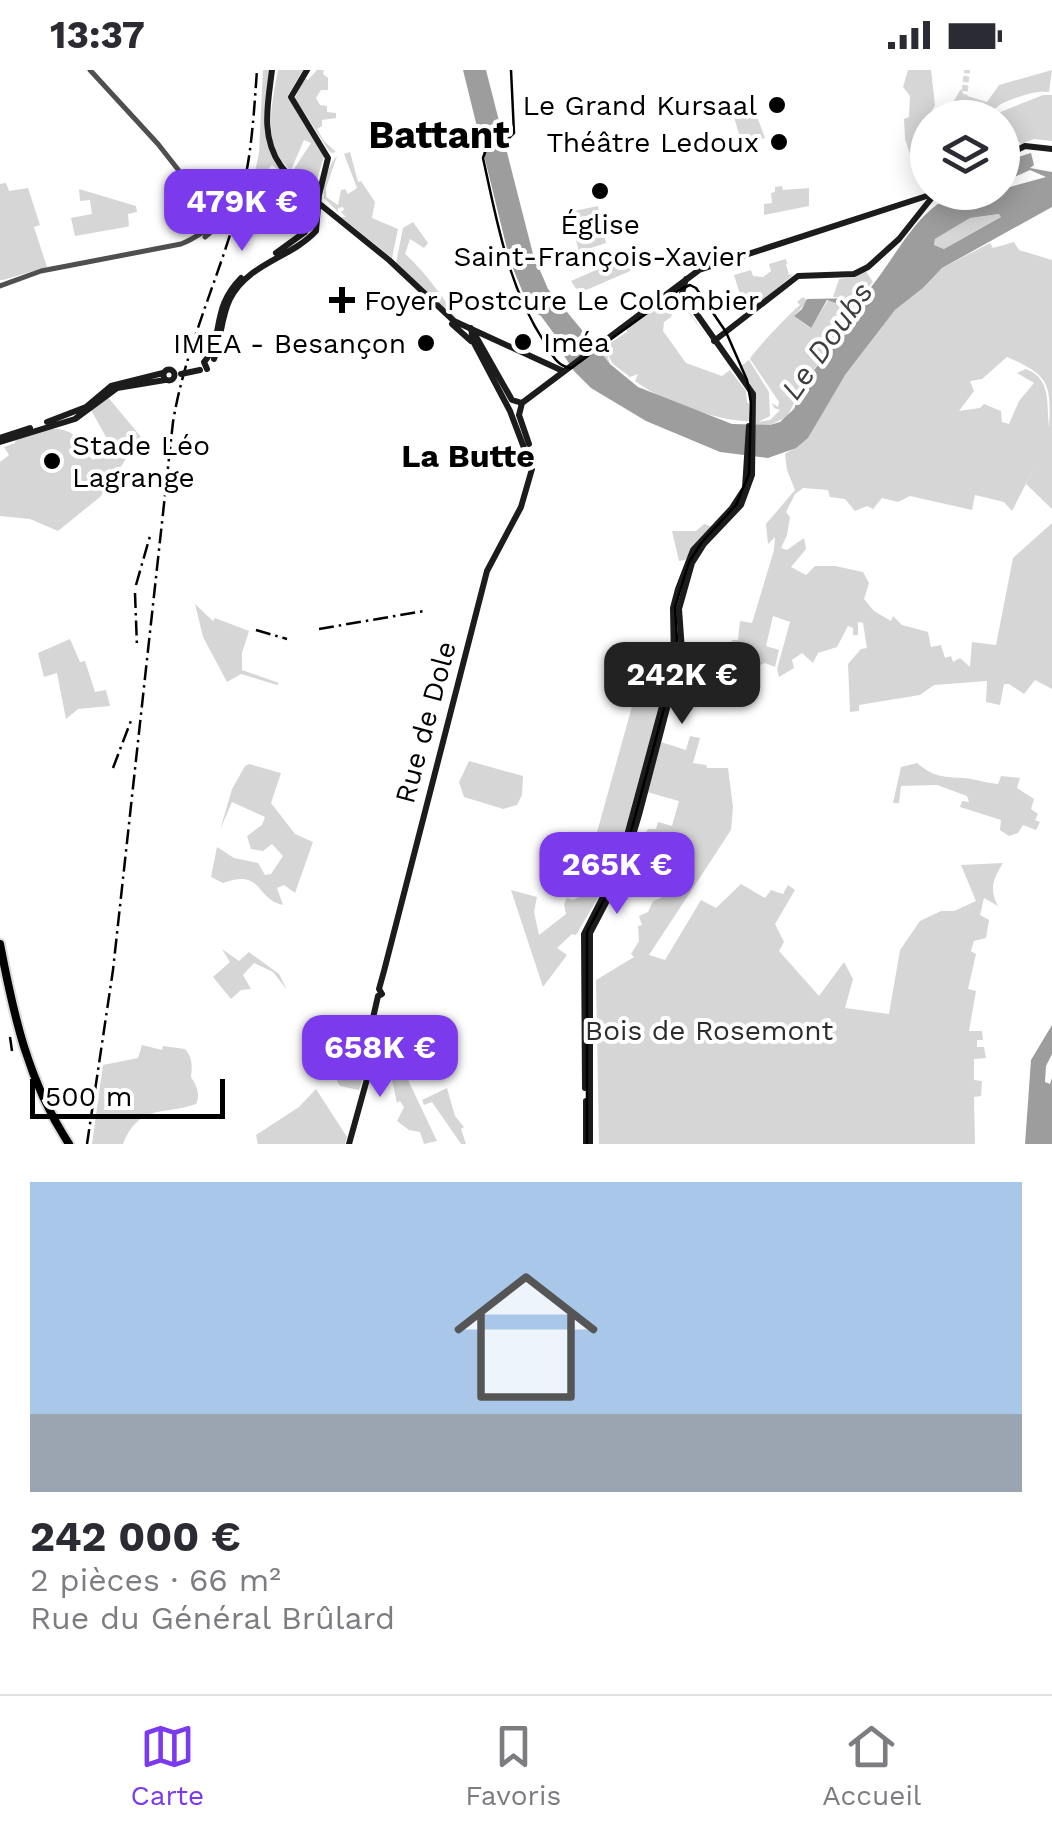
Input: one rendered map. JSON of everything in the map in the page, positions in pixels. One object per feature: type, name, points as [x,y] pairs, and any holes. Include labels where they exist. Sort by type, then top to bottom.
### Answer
[{"type":"main road","points":[[274,70],[268,101],[268,134],[284,170],[309,199],[332,212],[452,320],[478,337],[512,400],[522,404]]},
{"type":"main road","points":[[306,70],[292,90],[291,100],[327,155],[319,214]]},
{"type":"main road","points":[[1020,148],[1052,149]]},
{"type":"main road","points":[[205,364],[235,290],[249,276],[313,235],[309,199],[323,178]]},
{"type":"main road","points":[[319,192],[332,212]]},
{"type":"main road","points":[[531,469],[520,417],[522,404],[699,270],[910,202]]},
{"type":"main road","points":[[714,340],[802,275],[860,272],[899,239],[924,210]]},
{"type":"main road","points":[[205,364],[226,293],[249,271],[302,236],[310,221],[327,212],[450,321],[553,369],[567,369]]},
{"type":"main road","points":[[588,1144],[588,918],[619,864],[678,656],[680,609],[695,556],[740,505],[750,474],[751,404],[744,385],[682,294],[686,280]]},
{"type":"main road","points":[[675,288],[714,340]]},
{"type":"main road","points":[[470,331],[510,411],[531,469]]},
{"type":"main road","points":[[0,440],[80,410],[110,386],[205,364]]},
{"type":"main road","points":[[553,369],[556,379]]},
{"type":"main road","name":"Rue de Dole","points":[[348,1144],[372,1061],[372,1021],[378,992],[487,571],[520,510],[531,469]]},
{"type":"main road","points":[[678,656],[673,608],[687,562],[696,546],[738,500],[750,474]]},
{"type":"main road","points":[[0,944],[27,1063],[66,1144]]},
{"type":"main road","points":[[0,967],[24,1063],[66,1144]]},
{"type":"street","points":[[90,70],[200,198],[223,219]]},
{"type":"street","points":[[200,198],[204,206],[223,219]]},
{"type":"street","points":[[200,239],[223,219],[275,216],[310,221]]},
{"type":"street","points":[[0,286],[41,271],[200,239],[223,219]]},
{"type":"green space","points":[[263,70],[271,70],[265,116],[267,138],[289,179],[272,165],[267,171],[280,187],[275,190],[280,195],[278,211],[246,214],[259,153]]},
{"type":"green space","points":[[278,70],[303,70],[288,95],[324,156],[316,184],[311,188],[292,172],[311,143],[304,140],[291,170],[275,149],[271,124]]},
{"type":"green space","points":[[317,70],[324,70],[328,90],[321,90],[316,98],[320,105],[327,106],[327,112],[336,113],[336,118],[322,120],[317,129],[336,152],[331,153],[295,98],[305,78],[308,80]]},
{"type":"green space","points":[[908,70],[931,70],[934,100],[910,100],[910,154],[904,119],[909,117],[910,96],[903,87]]},
{"type":"green space","points":[[1052,70],[1049,92],[988,100],[999,85]]},
{"type":"green space","points":[[961,89],[964,95],[980,100],[954,100]]},
{"type":"green space","points":[[1052,95],[1052,141],[1034,139],[1020,143],[1020,104]]},
{"type":"green space","points":[[752,103],[765,138],[755,141],[757,146],[745,154],[733,114],[743,116],[742,107],[748,108]]},
{"type":"green space","points":[[350,152],[358,182],[375,202],[372,218],[398,229],[392,258],[341,217],[346,217],[341,212],[343,207],[338,212],[324,198],[326,176],[337,156],[326,197],[338,205],[341,190],[348,194],[357,188],[344,154]]},
{"type":"green space","points":[[6,183],[9,191],[28,188],[40,225],[34,227],[47,267],[0,280],[0,184]]},
{"type":"green space","points":[[782,186],[783,190],[809,188],[809,206],[764,215],[764,204],[772,203],[771,193]]},
{"type":"green space","points":[[79,189],[136,206],[137,212],[128,214],[129,226],[75,236],[71,218],[92,214],[90,200],[80,201]]},
{"type":"green space","points":[[598,206],[606,243],[579,252],[569,212]]},
{"type":"green space","points":[[1000,214],[1001,217],[944,249],[934,245],[935,239],[970,218]]},
{"type":"green space","points":[[413,222],[428,243],[424,248],[410,239],[405,254],[433,284],[456,319],[396,263],[403,228]]},
{"type":"green space","points":[[1014,242],[1019,250],[1052,260],[1052,509],[1026,484],[1037,462],[1012,511],[1004,502],[975,495],[972,510],[910,496],[898,502],[882,498],[873,509],[867,506],[855,511],[845,499],[830,497],[828,490],[803,488],[795,494],[786,512],[790,517],[781,548],[787,550],[804,538],[806,549],[791,567],[806,575],[815,566],[863,572],[869,583],[864,599],[874,611],[891,621],[893,616],[902,625],[928,632],[931,647],[941,645],[945,658],[951,656],[953,662],[960,658],[970,667],[972,642],[996,645],[1013,558],[1052,523],[1052,689],[1035,680],[1024,694],[1004,684],[1000,705],[986,702],[987,681],[934,685],[920,695],[859,705],[859,711],[850,712],[848,664],[861,649],[867,648],[863,623],[858,622],[858,635],[853,635],[853,628],[848,626],[837,647],[818,653],[813,663],[802,653],[792,660],[794,668],[779,677],[777,669],[790,622],[773,616],[766,646],[779,650],[775,667],[760,665],[752,659],[747,677],[732,678],[734,661],[728,661],[732,640],[738,640],[740,621],[752,623],[774,550],[775,537],[768,544],[766,524],[795,490],[785,454],[808,438],[841,380],[895,310],[942,268],[990,243],[993,248]],"holes":[[[1007,357],[1031,369],[1044,382],[1048,390],[1049,427],[1044,385],[1026,369],[1017,373],[1034,383],[1019,401],[1009,424],[1002,422],[1001,411],[984,404],[959,411],[974,391],[970,381],[982,379]]]},
{"type":"green space","points":[[628,256],[633,269],[628,272],[579,293],[571,281]]},
{"type":"green space","points":[[786,259],[791,262],[786,264],[789,275],[794,274],[746,314],[734,275],[751,270],[753,276],[763,277],[771,271],[769,264]]},
{"type":"green space","points":[[865,270],[873,282],[864,292],[857,292],[858,299],[833,297],[839,279],[855,277]]},
{"type":"green space","points":[[671,293],[669,300],[679,297],[706,336],[682,304],[664,322],[663,331],[686,363],[722,376],[730,370],[746,391],[747,403],[755,403],[737,369],[749,360],[769,392],[770,416],[758,422],[770,420],[780,410],[772,403],[778,407],[779,402],[750,359],[800,305],[797,302],[803,297],[808,301],[794,316],[810,328],[829,299],[842,305],[859,302],[857,307],[860,303],[802,387],[787,417],[770,425],[755,425],[755,421],[709,415],[661,396],[635,381],[638,374],[630,377],[613,364],[606,352],[610,364],[598,351],[627,332],[625,328]]},
{"type":"green space","points":[[107,396],[141,437],[100,497],[58,531],[30,519],[0,516],[0,462],[9,455],[4,447],[15,443],[16,438],[59,429],[73,434],[71,440],[93,460],[116,446],[112,438],[106,437],[91,410]]},
{"type":"green space","points":[[704,524],[712,527],[685,560],[679,561],[672,531],[696,531]]},
{"type":"green space","points":[[195,604],[213,621],[215,618],[249,631],[242,653],[242,670],[279,683],[241,674],[227,682],[203,637]]},
{"type":"green space","points":[[70,639],[80,662],[85,661],[95,692],[106,690],[110,706],[78,709],[66,719],[57,673],[44,677],[38,653]]},
{"type":"green space","points":[[660,657],[672,662],[616,867],[576,935],[572,934],[557,948],[567,955],[543,987],[511,890],[537,897],[534,912],[539,935],[566,914],[567,898],[573,900],[584,895],[592,870],[587,868],[643,667],[658,671]]},
{"type":"green space","name":"Bois de Rosemont","points":[[690,736],[700,738],[693,763],[728,768],[733,807],[731,830],[649,955],[665,960],[701,900],[716,908],[741,884],[765,898],[771,890],[783,894],[788,885],[795,890],[775,924],[784,942],[779,951],[819,996],[844,962],[853,979],[845,1008],[889,1014],[900,950],[920,921],[976,901],[961,865],[1003,863],[993,884],[998,906],[984,898],[980,915],[989,920],[986,938],[974,941],[971,951],[976,954],[968,989],[976,991],[969,1031],[982,1031],[983,1040],[977,1040],[977,1047],[984,1047],[986,1058],[974,1059],[974,1080],[982,1081],[981,1096],[974,1097],[975,1144],[599,1144],[596,980],[634,957],[631,954],[639,941],[638,926],[642,925],[639,916],[661,898],[659,872],[668,853],[641,845],[640,841],[648,829],[656,829],[658,822],[672,826],[679,801],[647,792],[661,742],[686,750]]},
{"type":"green space","points":[[469,761],[523,776],[517,805],[503,809],[464,797],[459,782]]},
{"type":"green space","points":[[917,763],[945,777],[998,784],[1001,776],[1020,778],[1017,788],[1034,799],[1031,809],[1040,822],[1036,830],[1023,825],[1018,833],[1009,836],[1000,830],[1001,820],[960,807],[962,801],[969,802],[967,796],[937,785],[901,786],[899,803],[893,803],[901,767]]},
{"type":"green space","points":[[249,764],[281,773],[271,803],[295,834],[313,842],[295,893],[284,885],[277,888],[283,905],[245,879],[223,883],[211,877],[217,847],[234,858],[258,863],[265,875],[271,874],[283,856],[272,844],[263,851],[251,849],[247,836],[262,825],[265,817],[232,802],[220,830],[232,789]]},
{"type":"green space","points":[[222,949],[239,961],[249,952],[279,974],[287,990],[273,972],[254,963],[243,975],[251,989],[241,990],[231,999],[213,977],[230,962]]},
{"type":"green space","points":[[142,1045],[162,1050],[163,1046],[185,1049],[191,1059],[196,1104],[145,1116],[123,1144],[92,1144],[103,1065],[138,1058]]},
{"type":"green space","points":[[393,1058],[399,1061],[437,1141],[424,1144],[420,1132],[397,1121],[404,1107],[400,1101],[397,1103],[389,1066]]},
{"type":"green space","points":[[343,1063],[366,1067],[359,1090],[340,1086],[331,1070]]},
{"type":"green space","points":[[447,1088],[455,1116],[464,1127],[461,1129],[466,1144],[461,1144],[432,1102],[424,1105],[422,1100]]},
{"type":"green space","points":[[316,1089],[347,1137],[345,1144],[258,1144],[256,1135],[299,1107]]},
{"type":"shaded area","points":[[463,70],[486,70],[533,254],[548,289],[610,364],[638,387],[732,424],[770,425],[780,422],[794,409],[802,387],[865,300],[842,305],[827,300],[811,328],[794,316],[807,299],[861,298],[931,210],[1020,210],[1020,184],[1046,177],[1030,170],[1020,174],[1020,156],[1031,153],[1034,165],[1030,168],[1052,172],[1052,207],[942,268],[895,310],[845,375],[808,438],[796,448],[768,458],[720,452],[646,421],[591,388],[574,371],[541,316],[530,310],[510,261]],"holes":[[[999,214],[1001,217],[944,249],[934,245],[935,239],[970,218]]]},
{"type":"shaded area","points":[[1052,1025],[1052,1054],[1045,1082],[1050,1084],[1052,1078],[1052,1144],[1025,1144],[1031,1060]]},
{"type":"tunnel","points":[[964,100],[967,70]]},
{"type":"tram line","points":[[511,70],[514,133],[507,140],[488,144],[483,158],[513,277],[532,322],[553,355],[571,368],[690,285],[726,332],[747,380],[751,403],[749,474],[736,505],[689,562],[675,607],[678,656],[636,813],[621,867],[587,932],[587,1144]]},
{"type":"railway","points":[[87,1144],[113,970],[173,422],[187,364],[242,193],[257,70]]},
{"type":"railway","points":[[136,585],[150,536]]},
{"type":"railway","points":[[135,593],[137,647]]},
{"type":"railway","points":[[319,629],[424,611]]},
{"type":"railway","points":[[256,630],[287,639]]},
{"type":"railway","points":[[113,768],[132,718]]},
{"type":"railway","points":[[10,1037],[12,1051]]},
{"type":"place","name":"Le Grand Kursaal","points":[[777,105]]},
{"type":"place","name":"Théâtre Ledoux","points":[[779,142]]},
{"type":"place","name":"Église Saint-François-Xavier","points":[[600,191]]},
{"type":"place","name":"Foyer Postcure Le Colombier","points":[[342,300]]},
{"type":"place","name":"Iméa","points":[[523,342]]},
{"type":"place","name":"IMEA - Besançon","points":[[426,343]]},
{"type":"place","name":"Stade Léo Lagrange","points":[[52,461]]},
{"type":"district","name":"Battant","points":[[439,135]]},
{"type":"district","name":"La Butte","points":[[468,456]]},
{"type":"water label","name":"Le Doubs","points":[[827,341]]}]
